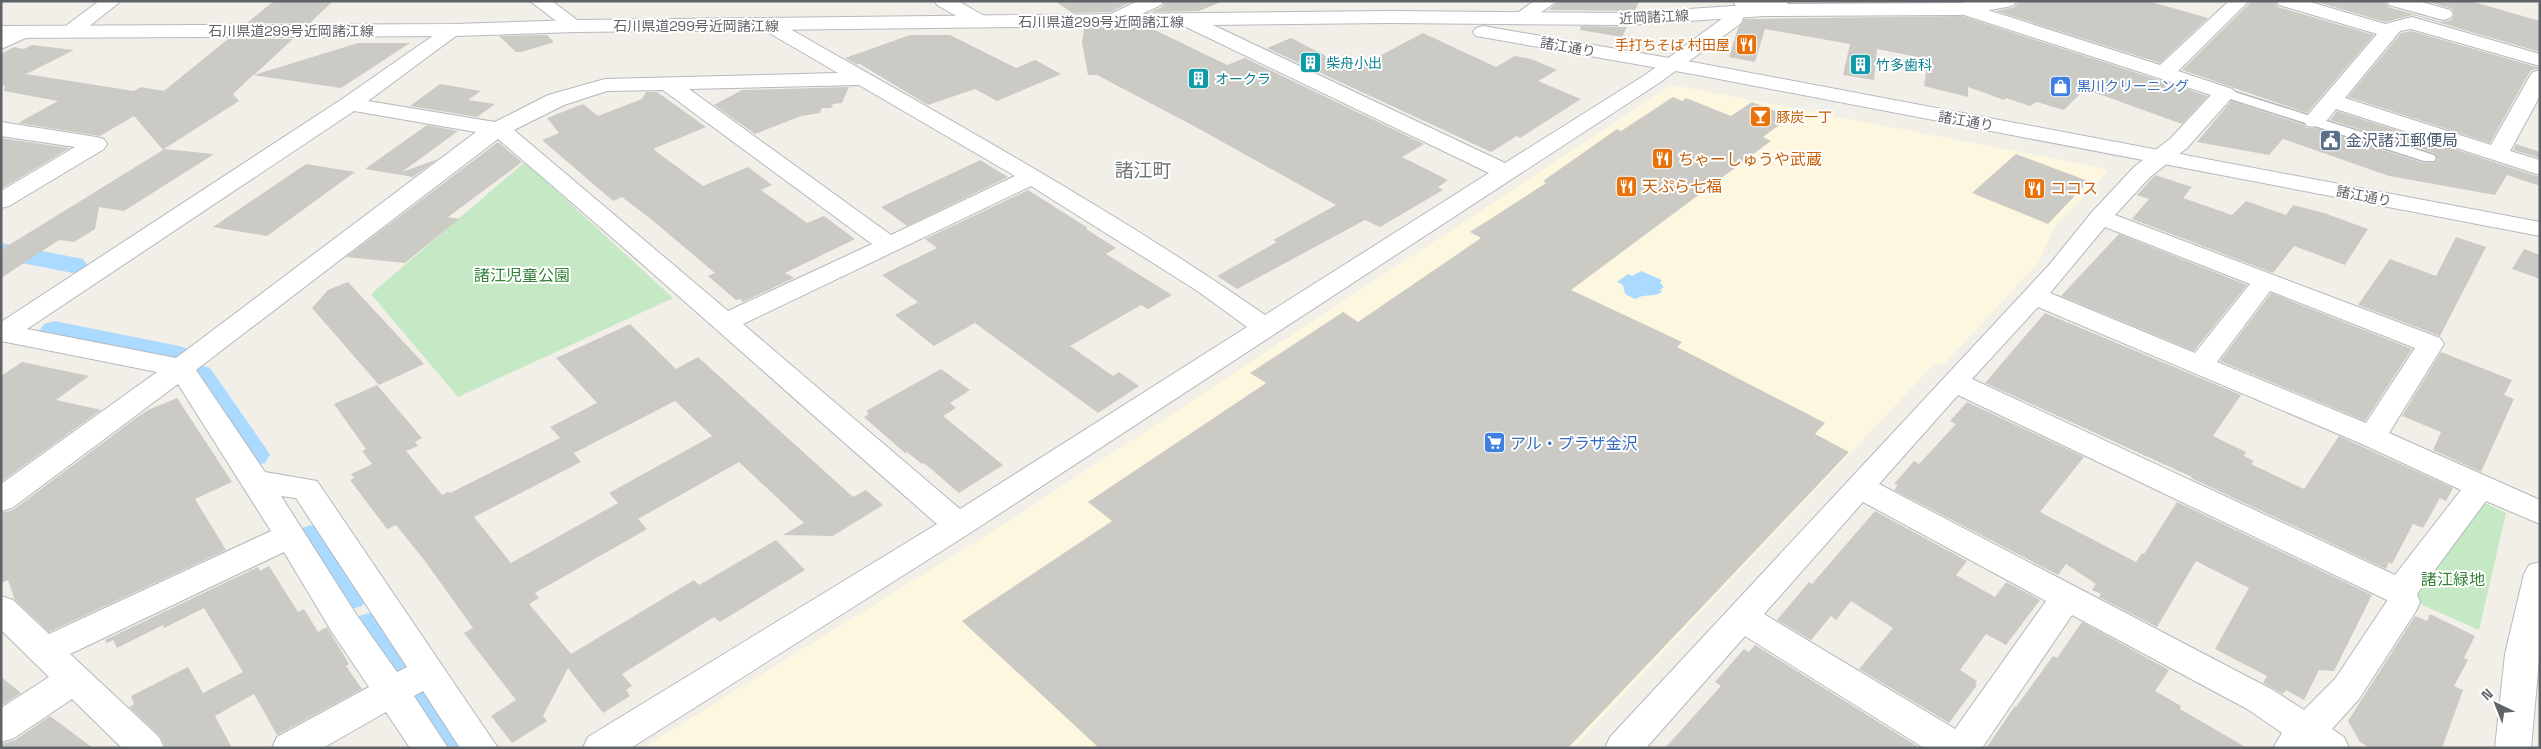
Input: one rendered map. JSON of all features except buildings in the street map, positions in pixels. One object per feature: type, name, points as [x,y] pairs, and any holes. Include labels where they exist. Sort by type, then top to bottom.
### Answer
[{"type":"street","points":[[70,32],[112,1]]},
{"type":"street","points":[[540,1],[574,26]]},
{"type":"street","points":[[944,1],[981,22]]},
{"type":"street","points":[[1111,21],[1154,1]]},
{"type":"street","points":[[1348,1],[1391,17]]},
{"type":"street","points":[[1519,19],[1548,1]]},
{"type":"street","name":"近岡諸江線","points":[[1391,17],[1626,18],[1738,7],[1773,6],[1942,6],[1965,9],[2007,1]]},
{"type":"street","points":[[2164,73],[2240,1]]},
{"type":"street","points":[[2286,1],[2387,31]]},
{"type":"street","points":[[2396,1],[2540,42]]},
{"type":"street","points":[[601,748],[959,525],[1671,65],[1733,20],[1738,7]]},
{"type":"street","points":[[1623,748],[2034,296],[2100,217],[2142,172],[2179,143],[2225,93],[1965,9]]},
{"type":"street","name":"石川県道299号近岡諸江線","points":[[1,32],[454,30],[574,26],[771,26],[1391,17]]},
{"type":"street","name":"諸江通り","points":[[1391,17],[1671,65],[2540,229]]},
{"type":"street","points":[[1189,21],[1285,69],[1505,172]]},
{"type":"street","points":[[2315,121],[2334,101],[2387,31],[2393,27],[2412,23],[2540,60]]},
{"type":"street","points":[[771,26],[1032,178],[1205,284],[1264,327]]},
{"type":"street","points":[[2,334],[350,104],[454,30]]},
{"type":"street","points":[[1,43],[23,32]]},
{"type":"street","points":[[2497,154],[2540,76]]},
{"type":"street","points":[[1,500],[181,368],[482,138],[556,100],[605,85],[670,85],[864,79]]},
{"type":"street","points":[[670,85],[888,244]]},
{"type":"street","points":[[2334,101],[2540,168]]},
{"type":"street","points":[[350,104],[500,130],[655,260],[820,407],[959,525]]},
{"type":"street","points":[[1,129],[96,144],[1,201]]},
{"type":"street","points":[[725,323],[888,244],[1032,178]]},
{"type":"street","points":[[2100,217],[2431,344],[2372,437]]},
{"type":"street","points":[[2201,364],[2266,280]]},
{"type":"street","points":[[2034,296],[2201,364],[2372,437],[2540,513]]},
{"type":"street","points":[[2,334],[181,368],[256,481],[344,624],[430,748]]},
{"type":"street","points":[[1859,487],[2261,700],[2310,742],[2404,602],[2400,592],[1954,382]]},
{"type":"street","points":[[256,481],[306,489],[480,748]]},
{"type":"street","points":[[2400,592],[2480,487]]},
{"type":"street","points":[[45,651],[290,536]]},
{"type":"street","points":[[2513,748],[2522,654],[2540,574]]},
{"type":"street","points":[[1962,748],[2067,597]]},
{"type":"street","points":[[344,624],[381,603]]},
{"type":"street","points":[[1,609],[146,748]]},
{"type":"street","points":[[1741,617],[1955,748]]},
{"type":"street","points":[[290,748],[428,672]]},
{"type":"street","points":[[1,727],[74,679]]},
{"type":"lane","points":[[2225,93],[2429,158]]},
{"type":"shaded area","name":"アル・プラザ金沢","points":[[1672,85],[2102,168],[2107,172],[2055,226],[2038,263],[1943,365],[1935,363],[1573,748],[643,748],[1009,521]]},
{"type":"green space","name":"諸江児童公園","points":[[525,162],[673,298],[458,397],[371,294]]},
{"type":"green space","name":"諸江緑地","points":[[2466,494],[2506,513],[2479,630],[2400,595]]},
{"type":"water","points":[[1641,271],[1662,280],[1660,283],[1664,287],[1660,290],[1662,292],[1635,299],[1625,294],[1623,285],[1617,282],[1628,274],[1632,276]]},
{"type":"waterway","points":[[1,251],[73,265]]},
{"type":"waterway","points":[[54,330],[179,356]]},
{"type":"waterway","points":[[199,375],[254,455]]},
{"type":"waterway","points":[[311,538],[349,596]]},
{"type":"waterway","points":[[369,627],[400,672]]},
{"type":"waterway","points":[[422,702],[454,748]]},
{"type":"place","name":"手打ちそば 村田屋","points":[[1746,45]]},
{"type":"place","name":"柴舟小出","points":[[1310,63]]},
{"type":"place","name":"竹多歯科","points":[[1860,65]]},
{"type":"place","name":"オークラ","points":[[1199,79]]},
{"type":"place","name":"黒川クリーニング","points":[[2061,86]]},
{"type":"place","name":"豚炭一丁","points":[[1760,117]]},
{"type":"place","name":"金沢諸江郵便局","points":[[2330,140]]},
{"type":"place","name":"ちゃーしゅうや武蔵","points":[[1662,159]]},
{"type":"place","name":"天ぷら七福","points":[[1626,186]]},
{"type":"place","name":"ココス","points":[[2034,188]]},
{"type":"place","name":"アル・プラザ金沢","points":[[1494,443]]},
{"type":"district","name":"諸江町","points":[[1143,170]]}]
